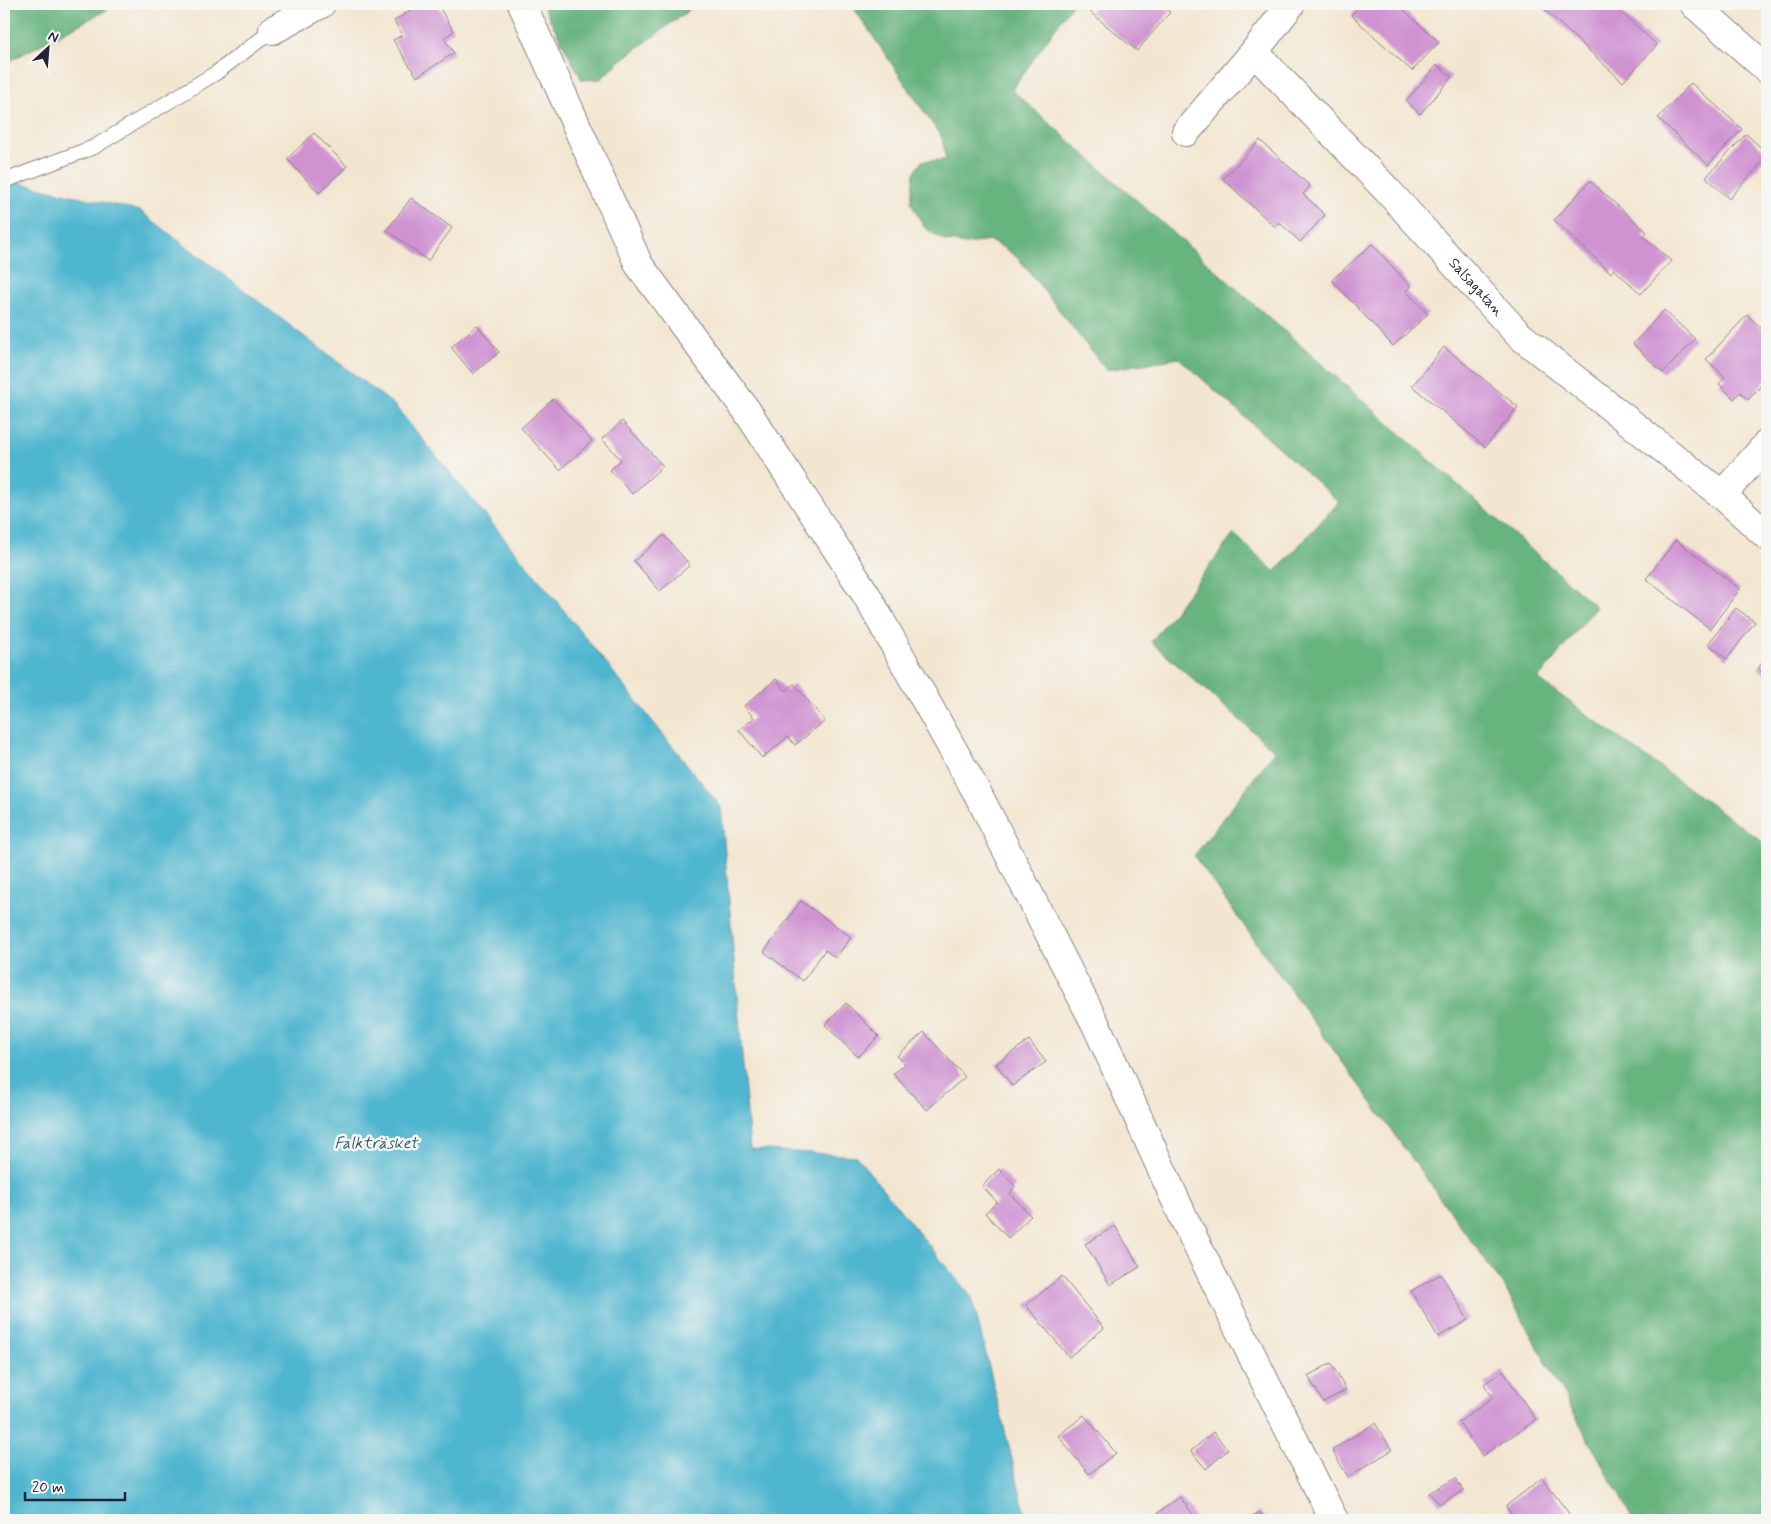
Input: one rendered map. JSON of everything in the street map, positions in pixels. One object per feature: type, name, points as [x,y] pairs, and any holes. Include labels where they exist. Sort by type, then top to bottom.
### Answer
[{"type":"street","points":[[273,30],[321,4]]},
{"type":"street","points":[[522,4],[639,265],[747,411],[862,588],[980,798],[1097,1027],[1186,1223],[1334,1520]]},
{"type":"street","points":[[1186,132],[1254,52],[1291,4]]},
{"type":"street","points":[[1694,4],[1767,69]]},
{"type":"street","name":"Salsagatan","points":[[1254,52],[1387,190],[1519,335],[1722,496],[1767,536]]},
{"type":"street","points":[[1722,496],[1767,444]]},
{"type":"lane","points":[[7,180],[94,146],[216,73],[273,30]]},
{"type":"green space","points":[[4,4],[118,4],[4,64]]},
{"type":"green space","points":[[542,4],[697,4],[620,61],[601,79],[582,80]]},
{"type":"green space","points":[[851,4],[1072,4],[1012,90],[1596,607],[1538,679],[1767,845],[1767,1520],[1633,1520],[1505,1288],[1194,856],[1275,751],[1151,642],[1234,534],[1275,572],[1339,502],[1179,358],[1106,370],[1019,259],[990,241],[966,244],[945,241],[924,227],[911,203],[914,173],[922,161],[946,160],[942,138]]},
{"type":"water","name":"Falkträsket","points":[[4,177],[7,180],[140,211],[394,405],[553,597],[721,807],[750,1149],[856,1156],[972,1298],[1027,1520],[4,1520]]},
{"type":"building","points":[[420,4],[437,4],[454,31],[444,38],[454,53],[417,77],[393,40],[402,35],[394,21]]},
{"type":"building","points":[[1097,4],[1160,4],[1170,12],[1137,51],[1090,12]]},
{"type":"building","points":[[1361,4],[1397,4],[1439,42],[1412,71],[1351,15]]},
{"type":"building","points":[[1550,4],[1612,4],[1657,45],[1623,82],[1545,10]]},
{"type":"building","points":[[1437,65],[1452,77],[1420,114],[1406,101]]},
{"type":"building","points":[[1691,83],[1742,129],[1708,165],[1658,118]]},
{"type":"building","points":[[314,133],[347,166],[319,193],[287,159]]},
{"type":"building","points":[[1746,134],[1767,153],[1767,157],[1729,199],[1706,177]]},
{"type":"building","points":[[1260,140],[1310,186],[1303,194],[1325,215],[1300,242],[1279,222],[1275,227],[1223,179]]},
{"type":"building","points":[[1590,181],[1647,232],[1643,236],[1671,261],[1641,294],[1614,269],[1611,273],[1554,220]]},
{"type":"building","points":[[411,198],[452,228],[428,261],[387,230]]},
{"type":"building","points":[[1372,244],[1411,287],[1406,291],[1428,314],[1393,346],[1332,280]]},
{"type":"building","points":[[1664,310],[1695,339],[1663,373],[1633,344]]},
{"type":"building","points":[[1747,315],[1767,333],[1767,379],[1748,400],[1740,392],[1734,399],[1719,384],[1725,377],[1706,359]]},
{"type":"building","points":[[477,325],[499,352],[473,374],[451,347]]},
{"type":"building","points":[[1444,347],[1518,407],[1485,447],[1412,386]]},
{"type":"building","points":[[553,399],[592,441],[560,470],[521,428]]},
{"type":"building","points":[[622,421],[663,466],[632,494],[610,470],[621,460],[602,439]]},
{"type":"building","points":[[664,535],[690,565],[660,591],[634,561]]},
{"type":"building","points":[[1676,540],[1740,589],[1710,629],[1646,579]]},
{"type":"building","points":[[1736,608],[1755,622],[1727,659],[1708,644]]},
{"type":"building","points":[[1767,657],[1767,677],[1758,668]]},
{"type":"building","points":[[776,679],[786,691],[794,684],[825,721],[795,745],[788,737],[762,758],[739,730],[754,718],[744,706]]},
{"type":"building","points":[[801,901],[851,937],[836,958],[825,950],[803,981],[764,952]]},
{"type":"building","points":[[846,1003],[879,1036],[858,1057],[825,1025]]},
{"type":"building","points":[[924,1032],[965,1077],[927,1110],[893,1074],[905,1064],[897,1056]]},
{"type":"building","points":[[1029,1040],[1046,1062],[1012,1086],[996,1064]]},
{"type":"building","points":[[999,1169],[1015,1186],[1010,1194],[1031,1216],[1008,1238],[985,1213],[997,1202],[982,1186]]},
{"type":"building","points":[[1115,1226],[1140,1267],[1110,1285],[1085,1244]]},
{"type":"building","points":[[1441,1274],[1468,1320],[1438,1337],[1411,1291]]},
{"type":"building","points":[[1062,1276],[1104,1328],[1069,1357],[1026,1305]]},
{"type":"building","points":[[1331,1363],[1346,1390],[1323,1402],[1308,1376]]},
{"type":"building","points":[[1503,1371],[1536,1420],[1482,1456],[1459,1422],[1493,1398],[1484,1384]]},
{"type":"building","points":[[1084,1415],[1116,1453],[1089,1474],[1058,1436]]},
{"type":"building","points":[[1375,1423],[1392,1450],[1348,1477],[1332,1450]]},
{"type":"building","points":[[1213,1432],[1228,1450],[1206,1469],[1191,1451]]},
{"type":"building","points":[[1456,1478],[1463,1491],[1440,1504],[1429,1493]]},
{"type":"building","points":[[1542,1478],[1574,1520],[1516,1520],[1506,1506]]},
{"type":"building","points":[[1180,1497],[1197,1520],[1148,1520]]},
{"type":"building","points":[[1259,1512],[1266,1520],[1248,1520]]}]
